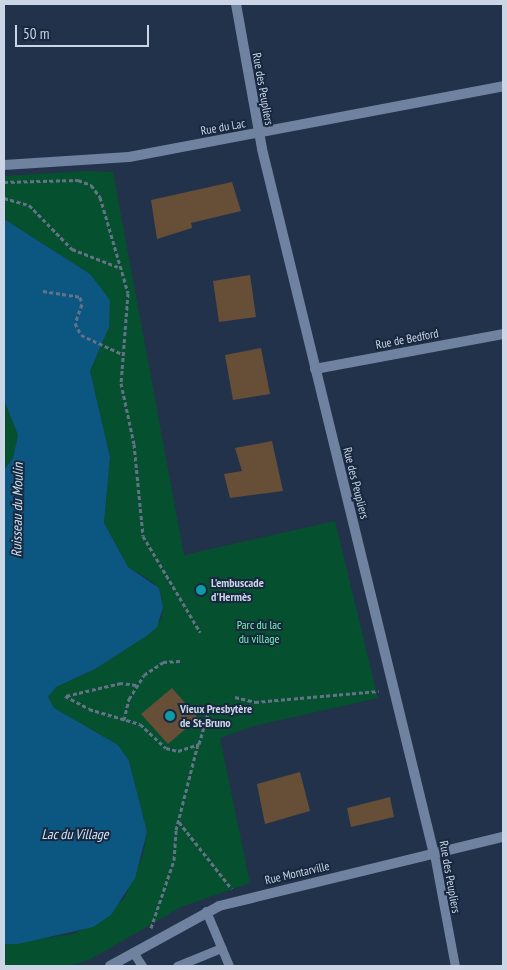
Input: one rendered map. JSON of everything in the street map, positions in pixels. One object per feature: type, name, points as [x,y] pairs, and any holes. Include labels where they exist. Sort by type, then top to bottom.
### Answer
[{"type":"street","name":"Rue des Peupliers","points":[[236,4],[258,133],[434,854]]},
{"type":"street","name":"Rue du Lac","points":[[4,165],[115,159],[503,86]]},
{"type":"street","name":"Rue de Bedford","points":[[315,369],[503,334]]},
{"type":"street","name":"Rue Montarville","points":[[110,966],[206,911],[503,837]]},
{"type":"lane","name":"Rue des Peupliers","points":[[434,854],[455,966]]},
{"type":"lane","points":[[206,911],[229,966]]},
{"type":"lane","points":[[177,966],[221,948]]},
{"type":"lane","points":[[133,952],[142,966]]},
{"type":"path","points":[[4,182],[78,180],[91,186],[100,197],[118,267],[128,293],[121,383],[134,444],[142,536],[200,632]]},
{"type":"path","points":[[4,198],[29,205],[72,249],[118,267]]},
{"type":"path","points":[[44,290],[80,297],[82,304],[75,323],[81,335],[122,354]]},
{"type":"path","points":[[124,720],[136,685],[153,667],[180,661]]},
{"type":"path","points":[[136,685],[120,684],[66,696],[89,709],[140,724],[172,751],[186,751],[199,744]]},
{"type":"path","points":[[235,697],[255,702],[379,691]]},
{"type":"path","points":[[151,928],[174,860],[178,821],[211,703]]},
{"type":"path","points":[[178,821],[232,890]]},
{"type":"green space","name":"Parc du lac du village","points":[[87,171],[113,172],[184,555],[335,521],[378,698],[254,726],[220,738],[250,883],[181,907],[89,960],[68,966],[4,966],[4,944],[74,934],[124,899],[143,855],[147,832],[129,761],[118,745],[54,708],[48,697],[56,687],[95,669],[148,635],[162,618],[162,597],[153,582],[128,567],[104,523],[110,457],[90,371],[109,327],[90,274],[4,219],[4,176]]},
{"type":"green space","points":[[4,400],[18,435],[13,458],[4,470]]},
{"type":"water","name":"Lac du Village","points":[[4,219],[90,274],[110,300],[109,327],[90,371],[110,457],[104,523],[128,567],[159,588],[163,607],[157,627],[148,635],[95,669],[56,687],[48,697],[54,708],[118,745],[129,761],[147,832],[135,878],[111,915],[93,927],[18,944],[4,944],[4,470],[13,458],[18,435],[4,400]]},
{"type":"building","points":[[232,182],[241,211],[191,223],[192,228],[157,239],[151,200]]},
{"type":"building","points":[[250,275],[256,317],[219,322],[213,281]]},
{"type":"building","points":[[261,348],[270,394],[233,400],[225,355]]},
{"type":"building","points":[[272,441],[283,491],[230,498],[224,474],[242,471],[235,448]]},
{"type":"building","name":"Vieux Presbytère de St-Bruno","points":[[172,688],[198,718],[168,744],[141,714]]},
{"type":"building","points":[[300,772],[310,811],[265,824],[257,784]]},
{"type":"building","points":[[390,797],[394,817],[351,827],[347,808]]},
{"type":"place","name":"L'embuscade d'Hermès","points":[[201,590]]},
{"type":"place","name":"Vieux Presbytère de St-Bruno","points":[[170,716]]},
{"type":"water label","name":"Ruisseau du Moulin","points":[[17,510]]}]
